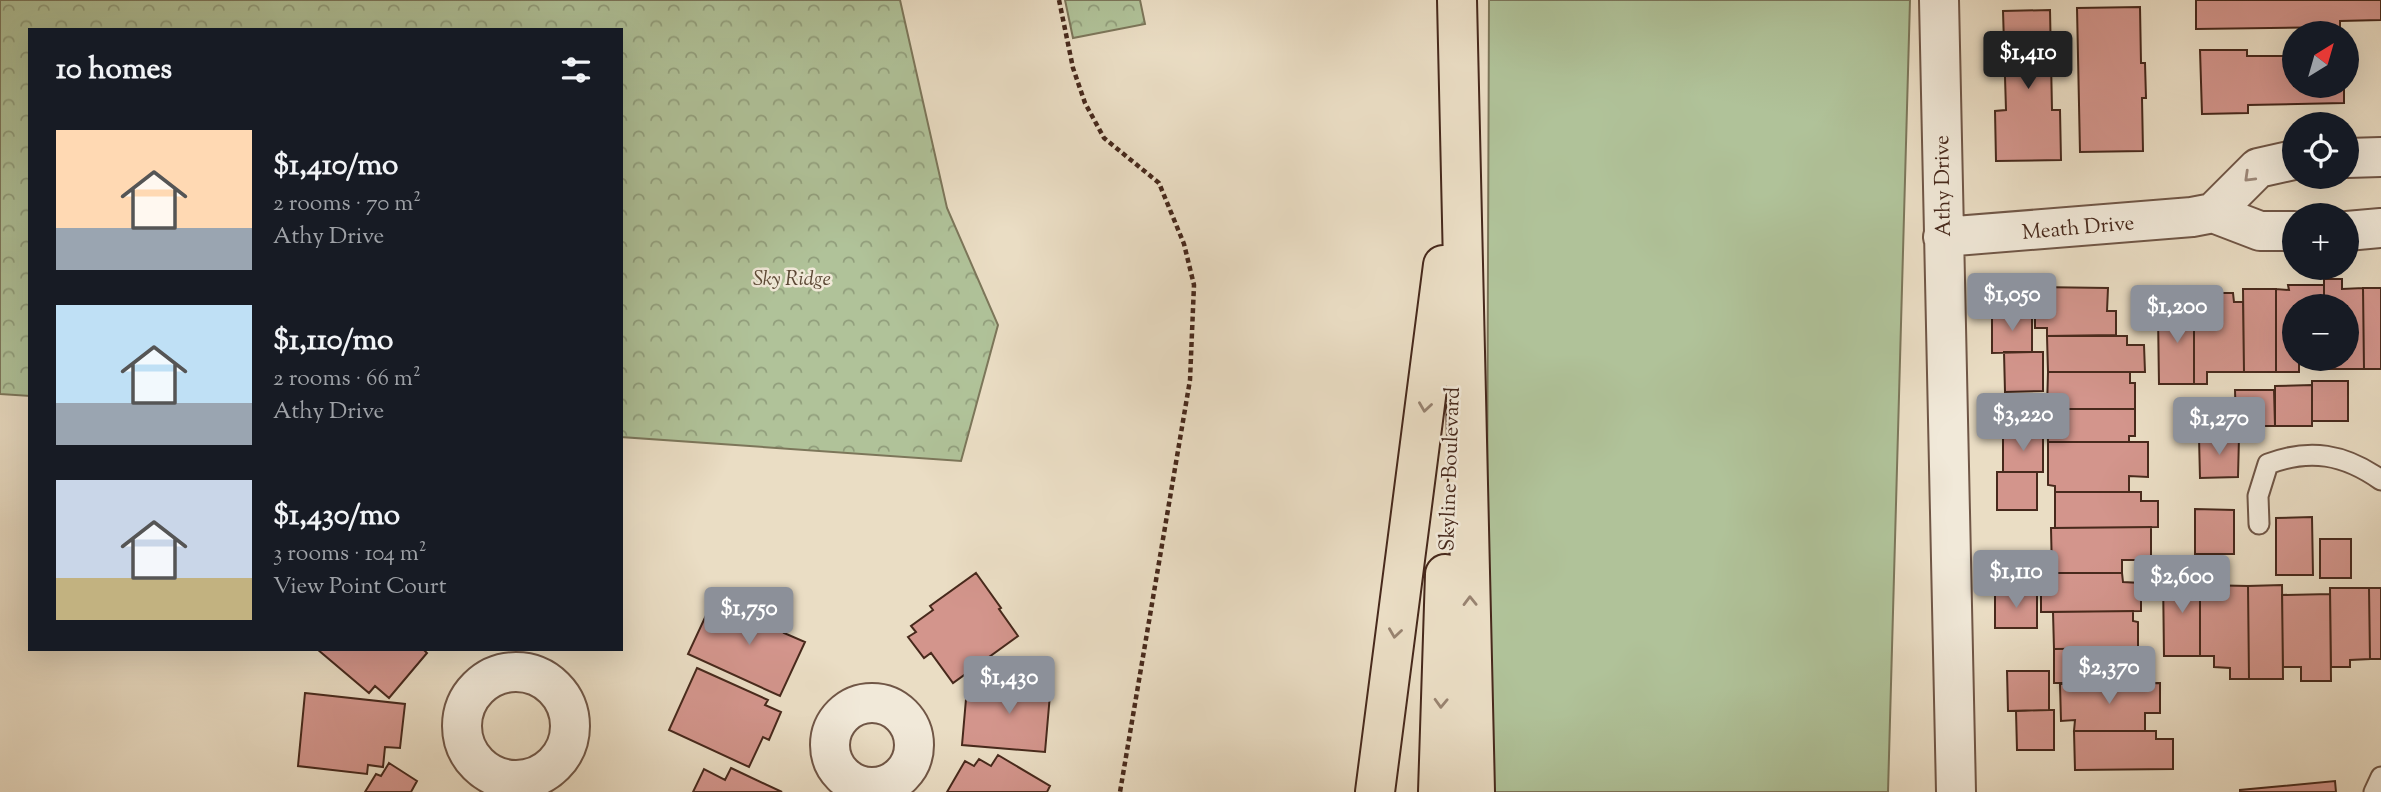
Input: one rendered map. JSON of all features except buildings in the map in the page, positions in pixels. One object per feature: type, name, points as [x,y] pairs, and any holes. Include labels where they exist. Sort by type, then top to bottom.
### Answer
[{"type":"main road","name":"Skyline Boulevard","points":[[1457,0],[1475,792]]},
{"type":"main road","name":"Skyline Boulevard","points":[[1438,792],[1459,145]]},
{"type":"main road","points":[[1375,792],[1459,145]]},
{"type":"street","name":"Athy Drive","points":[[1939,0],[1956,792]]},
{"type":"street","points":[[2359,158],[2381,157]]},
{"type":"street","points":[[2282,163],[2259,168],[2213,213],[2260,232],[2282,231]]},
{"type":"street","name":"Meath Drive","points":[[1942,237],[2192,217],[2213,213]]},
{"type":"street","points":[[2359,230],[2381,228]]},
{"type":"lane","points":[[2259,524],[2258,496],[2268,464],[2292,455],[2329,456],[2365,469],[2381,480]]},
{"type":"lane","points":[[2374,792],[2381,777]]},
{"type":"path","points":[[1059,0],[1073,68],[1085,103],[1104,138],[1159,183],[1184,244],[1194,285],[1190,380],[1120,792]]},
{"type":"green space","name":"Sky Ridge","points":[[0,0],[900,0],[947,208],[998,325],[961,461],[623,437],[623,28],[28,28],[28,396],[0,394]]},
{"type":"green space","points":[[1065,0],[1140,0],[1145,24],[1073,38]]},
{"type":"green space","points":[[1489,0],[1910,0],[1888,792],[1486,792]]}]
